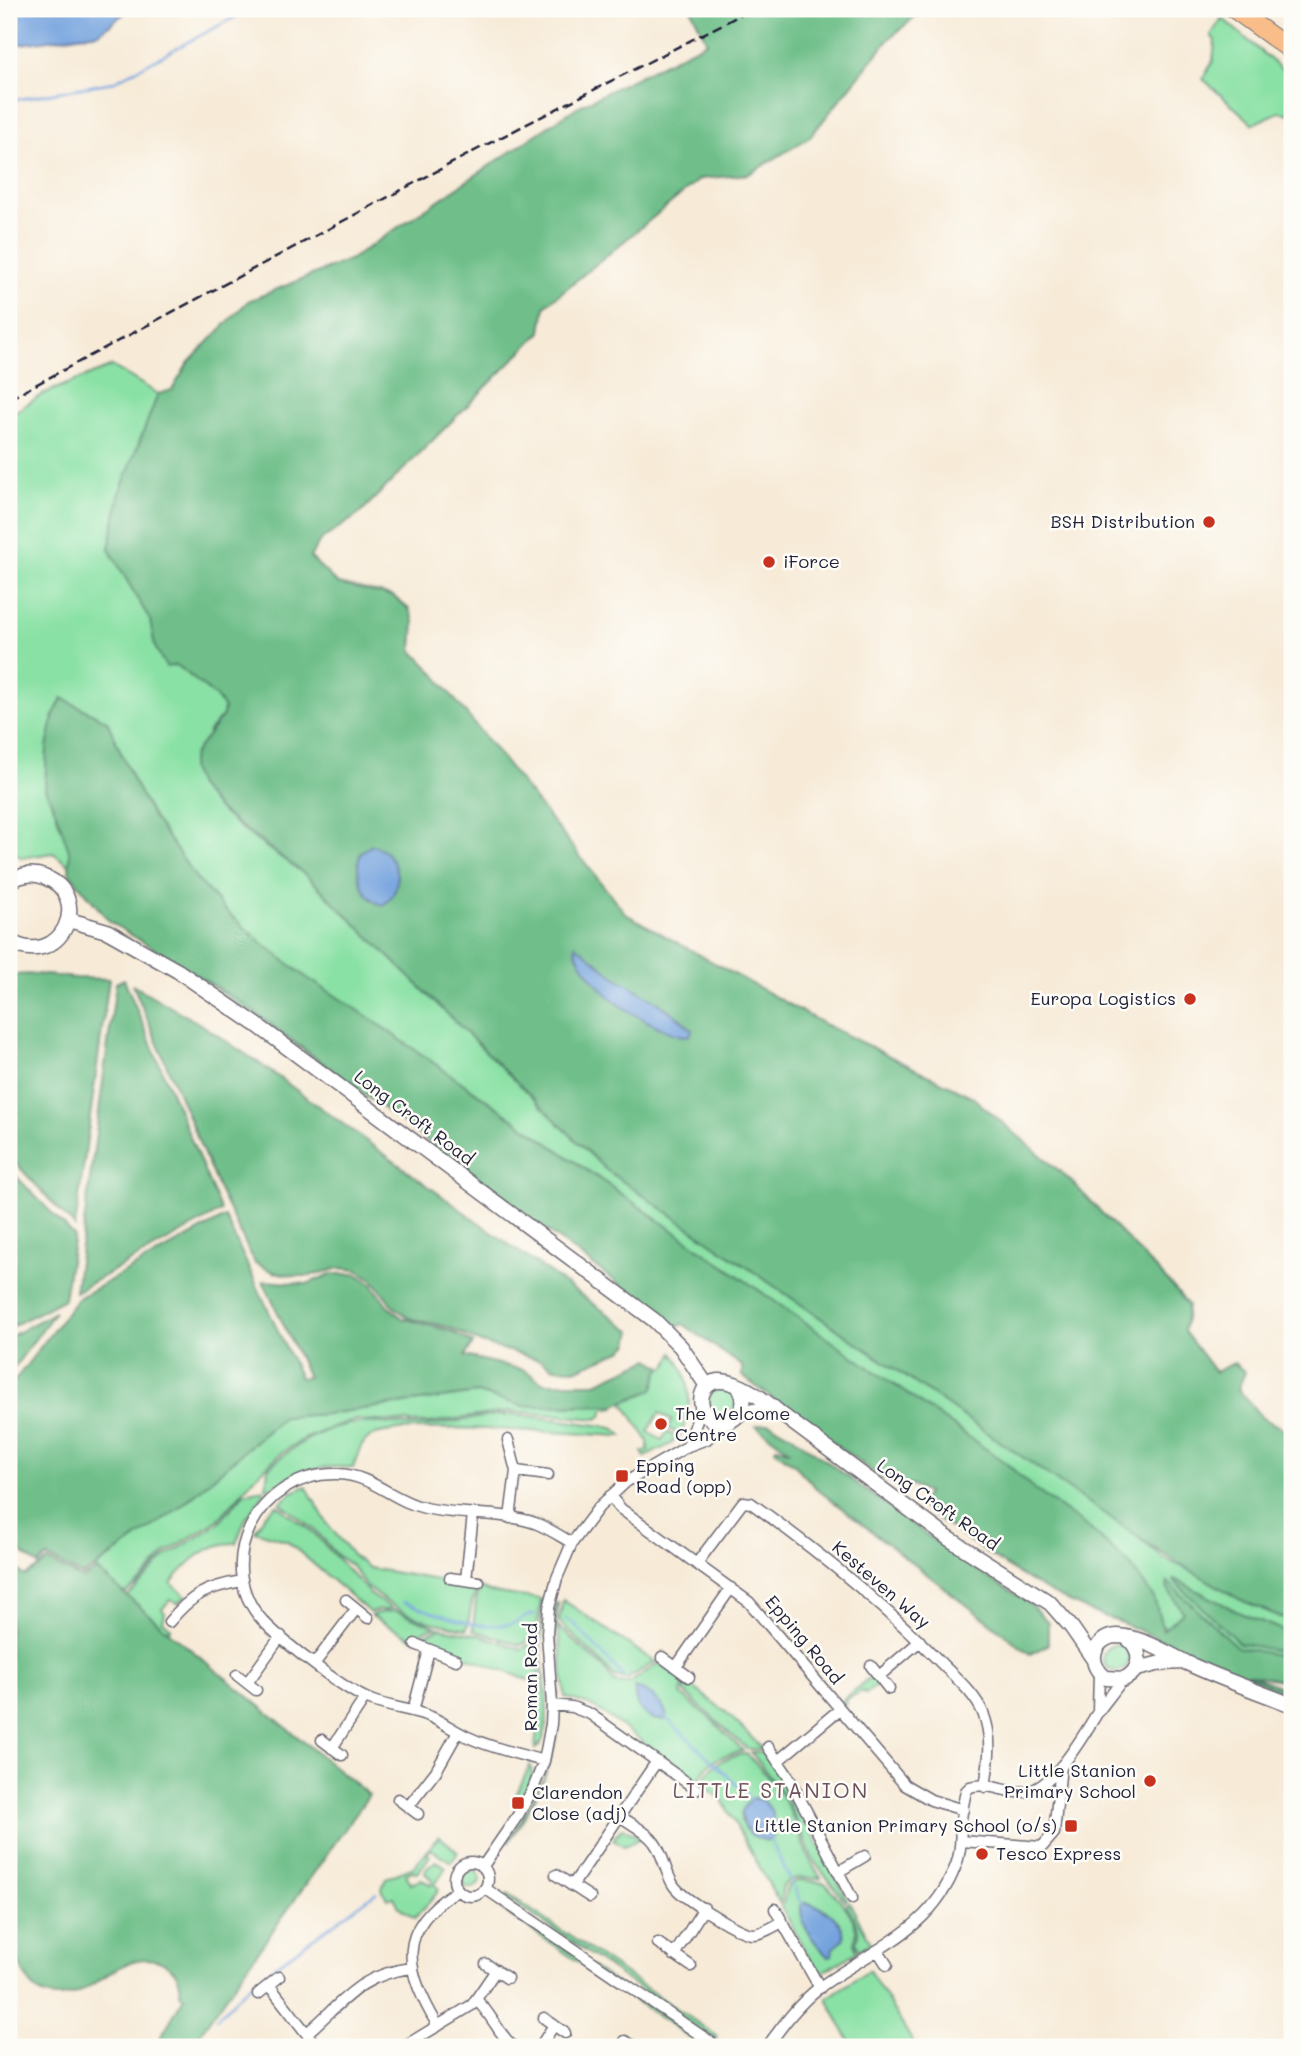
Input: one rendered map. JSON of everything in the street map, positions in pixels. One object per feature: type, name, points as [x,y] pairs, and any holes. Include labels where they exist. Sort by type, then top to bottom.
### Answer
[{"type":"main road","points":[[1234,9],[1292,51]]},
{"type":"street","points":[[9,883],[28,874],[51,879],[67,897],[70,908],[64,932],[56,941],[45,947],[20,947],[9,941]]},
{"type":"street","name":"Long Croft Road","points":[[69,920],[107,931],[178,971],[257,1026],[654,1320],[681,1347],[707,1386]]},
{"type":"street","points":[[720,1380],[738,1386],[744,1402],[736,1418],[723,1423],[710,1419],[701,1399],[707,1386],[720,1380]]},
{"type":"street","name":"Long Croft Road","points":[[738,1386],[764,1399],[948,1538],[1050,1603],[1072,1628],[1096,1665]]},
{"type":"street","points":[[688,1446],[702,1406]]},
{"type":"street","points":[[740,1413],[761,1410],[781,1414]]},
{"type":"street","name":"Roman Road","points":[[483,1866],[518,1815],[533,1789],[544,1761],[550,1734],[552,1705],[547,1643],[548,1616],[557,1578],[572,1543],[589,1518],[634,1476],[688,1446],[707,1439],[723,1423]]},
{"type":"street","points":[[508,1440],[516,1471],[510,1517]]},
{"type":"street","points":[[516,1471],[548,1475]]},
{"type":"street","points":[[544,1761],[471,1739],[434,1718],[365,1698],[315,1663],[260,1617],[242,1581],[242,1552],[254,1518],[273,1497],[295,1482],[310,1477],[339,1474],[371,1481],[402,1500],[420,1507],[533,1522],[572,1543]]},
{"type":"street","name":"Epping Road","points":[[610,1496],[621,1509],[749,1602],[911,1790],[931,1800],[963,1810]]},
{"type":"street","name":"Kesteven Way","points":[[697,1563],[740,1504],[747,1502],[827,1560],[920,1641],[966,1689],[981,1709],[990,1741],[985,1787]]},
{"type":"street","points":[[466,1580],[473,1514]]},
{"type":"street","points":[[450,1577],[479,1582]]},
{"type":"street","points":[[167,1605],[173,1617],[201,1592],[215,1586],[242,1581]]},
{"type":"street","points":[[676,1667],[731,1588]]},
{"type":"street","points":[[346,1600],[368,1618]]},
{"type":"street","points":[[315,1663],[356,1609]]},
{"type":"street","points":[[1072,1628],[1089,1636],[1113,1636],[1153,1645],[1184,1662],[1292,1705]]},
{"type":"street","points":[[247,1682],[281,1636]]},
{"type":"street","points":[[1098,1712],[1097,1647],[1106,1638]]},
{"type":"street","points":[[1096,1665],[1106,1678],[1122,1680],[1129,1677],[1139,1662],[1137,1648],[1127,1638]]},
{"type":"street","points":[[879,1676],[920,1641]]},
{"type":"street","points":[[415,1644],[456,1660]]},
{"type":"street","points":[[413,1711],[429,1650]]},
{"type":"street","points":[[662,1657],[689,1677]]},
{"type":"street","points":[[1136,1669],[1161,1663],[1184,1662]]},
{"type":"street","points":[[871,1666],[889,1689]]},
{"type":"street","points":[[237,1675],[256,1690]]},
{"type":"street","points":[[766,2047],[793,2013],[820,1988],[922,1919],[938,1902],[957,1865],[966,1791],[970,1787],[985,1787],[1029,1791],[1050,1778],[1078,1746],[1098,1712],[1106,1705],[1122,1680]]},
{"type":"street","points":[[332,1748],[365,1698]]},
{"type":"street","points":[[552,1705],[572,1707],[590,1714],[696,1789]]},
{"type":"street","points":[[779,1760],[840,1709]]},
{"type":"street","points":[[398,1799],[413,1810],[458,1732]]},
{"type":"street","points":[[322,1740],[342,1755]]},
{"type":"street","points":[[768,1747],[779,1760],[852,1898]]},
{"type":"street","points":[[572,1886],[657,1761]]},
{"type":"street","points":[[961,1841],[1042,1847],[1054,1833],[1061,1766]]},
{"type":"street","points":[[620,1816],[650,1837],[677,1889],[704,1909],[734,1928],[749,1933],[761,1932],[782,1922]]},
{"type":"street","points":[[838,1872],[865,1856]]},
{"type":"street","points":[[472,1862],[483,1866],[488,1875],[486,1889],[482,1893],[472,1897],[458,1890],[454,1880],[457,1869],[472,1862]]},
{"type":"street","points":[[556,1875],[590,1897]]},
{"type":"street","points":[[486,1889],[719,2047]]},
{"type":"street","points":[[438,2026],[418,1990],[412,1968],[413,1941],[433,1906],[458,1890]]},
{"type":"street","points":[[674,1955],[704,1909]]},
{"type":"street","points":[[775,1909],[820,1988]]},
{"type":"street","points":[[658,1943],[691,1966]]},
{"type":"street","points":[[878,1951],[887,1965]]},
{"type":"street","points":[[486,1964],[507,1978]]},
{"type":"street","points":[[307,2033],[370,1978],[412,1968]]},
{"type":"street","points":[[402,2047],[465,2010],[476,2000],[496,1970]]},
{"type":"street","points":[[258,1994],[279,1977]]},
{"type":"street","points":[[269,1985],[317,2047]]},
{"type":"street","points":[[476,2000],[514,2047]]},
{"type":"street","points":[[544,2018],[565,2033]]},
{"type":"street","points":[[540,2047],[554,2025]]},
{"type":"green space","points":[[691,9],[924,9],[889,39],[810,137],[749,174],[700,179],[545,306],[541,332],[358,515],[321,540],[310,557],[338,584],[393,596],[409,609],[414,622],[412,650],[433,672],[626,914],[826,1025],[971,1096],[1070,1180],[1173,1287],[1188,1305],[1184,1331],[1215,1372],[1234,1363],[1245,1372],[1238,1389],[1262,1418],[1292,1433],[1292,1622],[1239,1599],[1157,1550],[606,1170],[307,876],[219,810],[198,786],[191,769],[193,755],[223,715],[224,708],[216,697],[177,665],[166,667],[155,647],[150,620],[109,549],[120,492],[158,394],[172,390],[188,363],[248,301],[351,259],[577,107],[707,42]]},
{"type":"green space","points":[[1222,18],[1292,78],[1292,114],[1279,112],[1253,124],[1203,79],[1213,61],[1215,41],[1211,35]]},
{"type":"green space","points":[[112,366],[158,394],[120,492],[109,549],[150,620],[155,647],[216,697],[224,708],[223,715],[209,731],[196,779],[214,805],[245,832],[307,876],[1165,1559],[1292,1618],[1292,1675],[1202,1647],[1139,1613],[740,1358],[98,906],[94,884],[53,853],[22,858],[9,849],[9,416],[43,394]]},
{"type":"green space","points":[[62,698],[107,721],[153,817],[197,879],[225,910],[262,943],[306,977],[361,1012],[1006,1463],[1034,1489],[1089,1528],[1131,1566],[1154,1598],[1163,1630],[1183,1612],[1167,1588],[1168,1582],[1237,1647],[1287,1657],[1287,1653],[1239,1643],[1174,1581],[1175,1579],[1238,1612],[1292,1634],[1292,1682],[1247,1674],[1292,1691],[1292,1696],[1064,1599],[988,1554],[919,1505],[927,1493],[914,1486],[884,1480],[742,1376],[742,1366],[683,1324],[676,1327],[241,1002],[110,922],[69,873],[70,854],[45,789],[47,747],[54,714]]},
{"type":"green space","points":[[9,975],[109,979],[75,1227],[9,1156]]},
{"type":"green space","points":[[124,979],[221,1211],[75,1292],[116,983]]},
{"type":"green space","points":[[133,985],[202,1025],[259,1063],[632,1331],[629,1344],[621,1351],[577,1369],[554,1368],[540,1360],[481,1343],[451,1328],[409,1318],[394,1307],[372,1279],[357,1270],[340,1268],[309,1276],[296,1276],[274,1272],[255,1263],[219,1190]]},
{"type":"green space","points":[[11,1171],[74,1236],[64,1299],[9,1328],[9,1173]]},
{"type":"green space","points":[[225,1217],[300,1378],[308,1377],[263,1281],[307,1284],[331,1274],[357,1274],[371,1283],[388,1306],[402,1318],[451,1331],[473,1343],[465,1356],[524,1370],[544,1383],[596,1383],[649,1359],[661,1366],[653,1390],[615,1405],[523,1406],[477,1393],[327,1414],[283,1417],[180,1507],[83,1576],[47,1557],[38,1565],[9,1543],[9,1388],[78,1298]]},
{"type":"green space","points":[[55,1312],[10,1373],[9,1375],[9,1337]]},
{"type":"green space","points":[[673,1353],[687,1382],[687,1415],[680,1435],[668,1428],[672,1420],[659,1413],[648,1432],[662,1440],[667,1432],[677,1438],[645,1457],[642,1452],[648,1450],[648,1441],[623,1402],[653,1390],[660,1369],[667,1366]]},
{"type":"green space","points":[[723,1387],[733,1391],[737,1401],[733,1411],[723,1415],[713,1411],[709,1401],[713,1391]]},
{"type":"green space","points":[[477,1393],[523,1406],[615,1407],[604,1409],[602,1416],[597,1419],[510,1411],[429,1423],[354,1420],[341,1424],[304,1439],[281,1453],[257,1475],[218,1520],[166,1553],[142,1580],[124,1594],[95,1568],[180,1507],[283,1417],[327,1414]]},
{"type":"green space","points":[[513,1414],[605,1426],[615,1429],[622,1436],[451,1428],[388,1431],[367,1439],[359,1450],[353,1468],[319,1468],[288,1478],[268,1489],[266,1487],[268,1468],[298,1445],[334,1428],[367,1423],[428,1425]]},
{"type":"green space","points":[[770,1424],[791,1435],[965,1563],[1028,1602],[1048,1622],[1048,1645],[1030,1654],[817,1489],[795,1465],[775,1450],[777,1447],[790,1451],[756,1426]]},
{"type":"green space","points":[[306,1486],[327,1523],[353,1556],[369,1568],[478,1587],[467,1629],[430,1622],[406,1613],[367,1587],[351,1565],[338,1556],[316,1531],[280,1503],[292,1492]]},
{"type":"green space","points":[[263,1489],[265,1492],[245,1520],[236,1543],[216,1546],[199,1555],[171,1583],[186,1596],[178,1603],[170,1600],[162,1609],[165,1613],[163,1621],[171,1628],[168,1631],[127,1597],[167,1556],[219,1523],[244,1493]]},
{"type":"green space","points":[[277,1505],[314,1533],[371,1595],[391,1608],[370,1613],[287,1541],[255,1531],[265,1515]]},
{"type":"green space","points":[[48,1561],[83,1579],[97,1570],[369,1795],[201,2032],[201,2038],[229,2047],[155,2047],[184,1997],[180,1995],[178,1977],[167,1965],[151,1960],[133,1961],[91,1986],[69,1996],[57,1997],[38,1992],[23,1972],[10,1942],[9,1563],[25,1576]]},
{"type":"green space","points":[[480,1588],[490,1592],[541,1599],[537,1626],[527,1642],[520,1645],[473,1630]]},
{"type":"green space","points":[[543,1600],[541,1649],[547,1717],[542,1742],[535,1749],[542,1676],[540,1637]]},
{"type":"green space","points":[[563,1600],[655,1662],[627,1679],[614,1677],[559,1621]]},
{"type":"green space","points":[[558,1603],[555,1636],[558,1697],[552,1634]]},
{"type":"green space","points":[[394,1610],[436,1627],[421,1632],[415,1640],[371,1616]]},
{"type":"green space","points":[[558,1626],[604,1668],[614,1682],[631,1682],[659,1663],[684,1680],[681,1694],[743,1751],[721,1757],[709,1764],[699,1783],[602,1712],[565,1697]]},
{"type":"green space","points":[[439,1628],[479,1635],[521,1649],[530,1644],[537,1634],[539,1684],[418,1639]]},
{"type":"green space","points":[[1116,1645],[1125,1649],[1129,1658],[1125,1667],[1116,1671],[1107,1667],[1103,1658],[1107,1649]]},
{"type":"green space","points":[[871,1676],[878,1684],[866,1694],[863,1691],[848,1698],[845,1705],[842,1701]]},
{"type":"green space","points":[[686,1684],[727,1713],[763,1749],[747,1749],[684,1692]]},
{"type":"green space","points":[[559,1715],[557,1733],[549,1763],[555,1725]]},
{"type":"green space","points":[[751,1752],[764,1752],[784,1778],[847,1899],[845,1901],[813,1860],[787,1799]]},
{"type":"green space","points":[[747,1754],[779,1793],[821,1878],[798,1878],[789,1882],[783,1886],[780,1904],[722,1800],[702,1785],[709,1771],[719,1762]],"holes":[[[764,1801],[773,1813],[768,1841],[750,1833],[741,1821],[741,1815],[752,1804]]]},
{"type":"green space","points":[[549,1764],[542,1782],[527,1812],[508,1841],[531,1803]]},
{"type":"green space","points":[[530,1765],[531,1780],[520,1802],[514,1799]]},
{"type":"green space","points":[[622,1828],[641,1838],[624,1846],[613,1839]]},
{"type":"green space","points":[[439,1836],[458,1852],[451,1862],[431,1849],[427,1854],[430,1856],[418,1872],[406,1874],[411,1884],[422,1879],[431,1885],[433,1881],[425,1873],[426,1869],[436,1861],[446,1867],[435,1885],[439,1889],[437,1893],[415,1918],[399,1907],[394,1897],[387,1899],[382,1889],[386,1878],[414,1867]]},
{"type":"green space","points":[[471,1870],[477,1873],[480,1879],[477,1885],[471,1888],[465,1885],[462,1879],[465,1873]]},
{"type":"green space","points":[[796,1881],[825,1883],[848,1911],[856,1930],[857,1952],[820,1973],[782,1908],[787,1887]],"holes":[[[806,1902],[826,1910],[840,1942],[828,1957],[818,1945]]]},
{"type":"green space","points":[[508,1894],[717,2036],[715,2040],[506,1897]]},
{"type":"green space","points":[[849,1902],[871,1943],[859,1950],[856,1943],[858,1928],[846,1905]]},
{"type":"green space","points":[[501,1904],[709,2047],[704,2047],[499,1908]]},
{"type":"green space","points":[[869,1970],[916,2047],[852,2047],[827,1998]]},
{"type":"water","points":[[9,9],[130,9],[99,33],[9,44]]},
{"type":"water","points":[[372,845],[388,855],[396,872],[395,890],[383,905],[365,891],[359,876],[361,852]]},
{"type":"water","points":[[575,945],[614,976],[674,1014],[692,1030],[690,1035],[684,1036],[665,1030],[616,1002],[584,967]]},
{"type":"water","points":[[635,1688],[656,1699],[664,1708],[667,1719],[653,1719],[643,1712],[636,1701]]},
{"type":"water","points":[[753,1798],[764,1801],[773,1812],[773,1837],[768,1841],[752,1835],[743,1822],[741,1812]]},
{"type":"water","points":[[806,1902],[831,1915],[840,1924],[844,1938],[833,1948],[832,1956],[828,1957],[806,1928],[801,1906]]},
{"type":"waterway","points":[[9,101],[113,82],[250,9]]},
{"type":"waterway","points":[[403,1602],[483,1625],[510,1624],[535,1614]]},
{"type":"waterway","points":[[566,1619],[572,1622],[624,1677]]},
{"type":"waterway","points":[[665,1717],[744,1791],[752,1802]]},
{"type":"waterway","points":[[769,1837],[803,1906]]},
{"type":"waterway","points":[[216,2019],[253,1982],[376,1893]]},
{"type":"railway","points":[[9,399],[484,146],[752,9]]},
{"type":"place","name":"BSH Distribution","points":[[1209,522]]},
{"type":"place","name":"iForce","points":[[769,562]]},
{"type":"place","name":"Europa Logistics","points":[[1190,999]]},
{"type":"place","name":"The Welcome Centre","points":[[661,1424]]},
{"type":"place","name":"Epping Road (opp)","points":[[622,1476]]},
{"type":"place","name":"Little Stanion Primary School","points":[[1150,1781]]},
{"type":"place","name":"Clarendon Close (adj)","points":[[518,1803]]},
{"type":"place","name":"Little Stanion Primary School (o/s)","points":[[1071,1826]]},
{"type":"place","name":"Tesco Express","points":[[982,1854]]},
{"type":"district","name":"LITTLE STANION","points":[[771,1791]]}]
